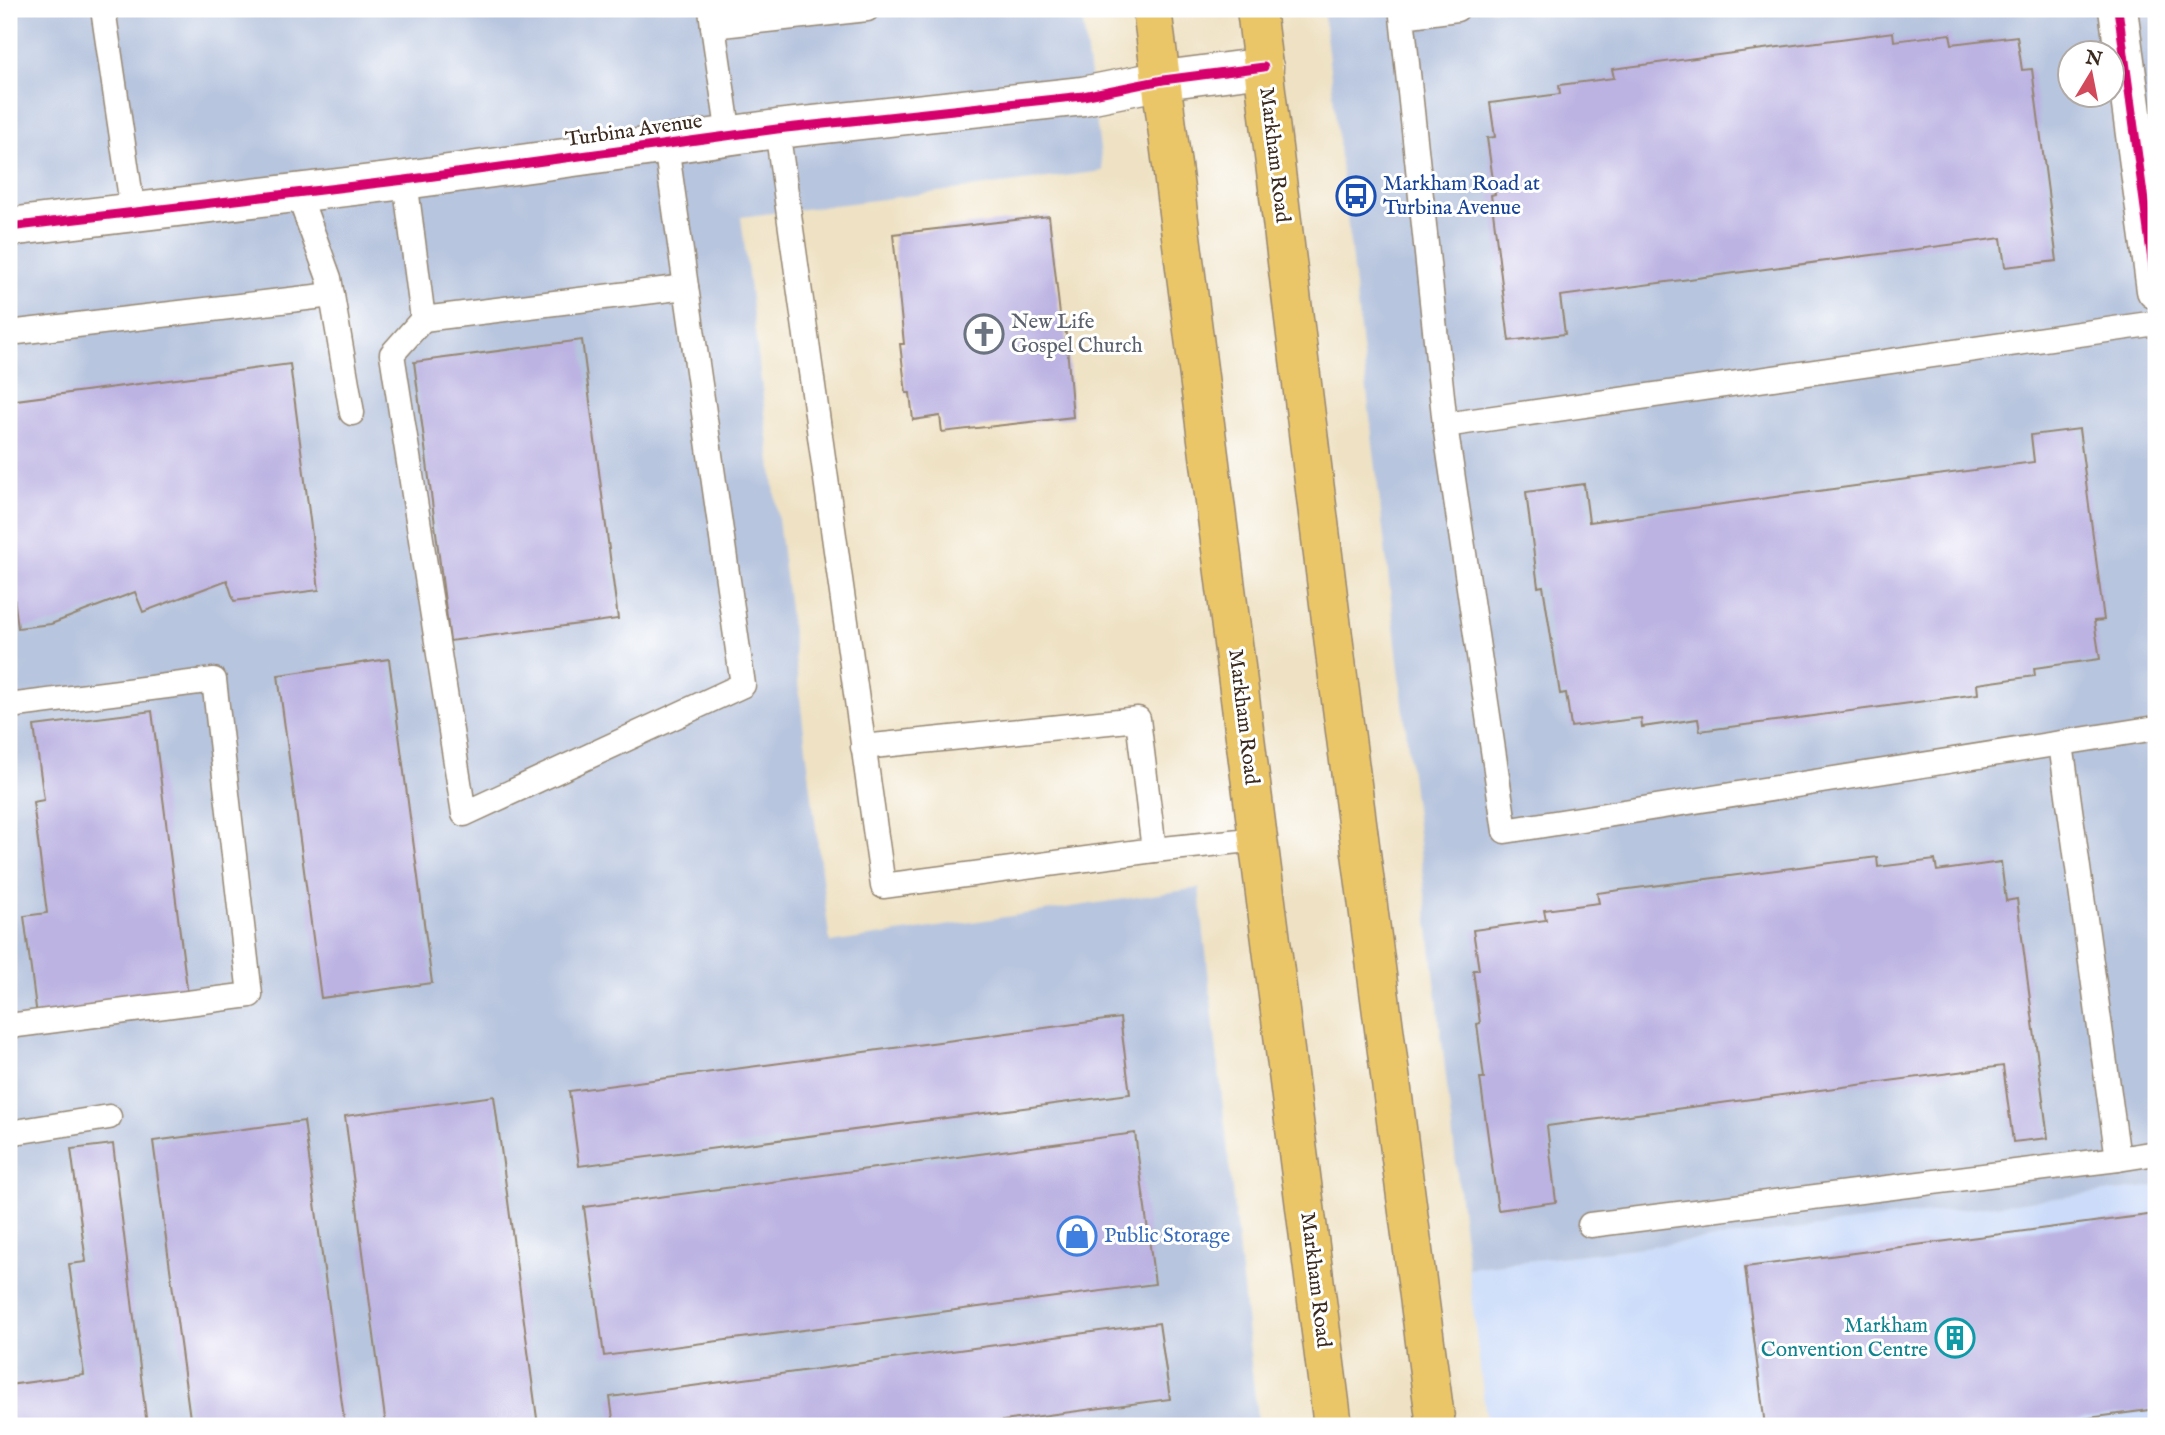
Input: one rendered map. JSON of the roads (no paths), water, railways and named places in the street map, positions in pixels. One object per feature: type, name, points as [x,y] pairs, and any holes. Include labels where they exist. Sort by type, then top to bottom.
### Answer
[{"type":"main road","name":"Markham Road","points":[[1152,9],[1333,1426]]},
{"type":"main road","name":"Markham Road","points":[[1256,9],[1338,677],[1436,1426]]},
{"type":"street","points":[[2118,9],[2150,191],[2156,290]]},
{"type":"street","name":"Turbina Avenue","points":[[9,227],[405,180],[777,129],[1083,96],[1163,80],[1264,67]]},
{"type":"lane","points":[[103,9],[134,212]]},
{"type":"lane","points":[[729,136],[712,17],[867,9]]},
{"type":"lane","points":[[1457,9],[1402,16],[1445,425],[1506,831],[2156,729]]},
{"type":"lane","points":[[777,129],[883,886],[1154,850],[1259,839]]},
{"type":"lane","points":[[666,145],[743,685],[464,814],[392,354],[424,319],[686,287]]},
{"type":"lane","points":[[405,180],[424,319]]},
{"type":"lane","points":[[298,193],[329,278],[352,412]]},
{"type":"lane","points":[[9,333],[332,295]]},
{"type":"lane","points":[[1445,425],[2156,323]]},
{"type":"lane","points":[[9,706],[214,680],[250,995],[9,1026]]},
{"type":"lane","points":[[863,747],[1138,719],[1154,850]]},
{"type":"lane","points":[[2061,744],[2118,1159]]},
{"type":"lane","points":[[9,1133],[109,1117]]},
{"type":"lane","points":[[1590,1225],[2156,1153]]},
{"type":"place","name":"Markham Road at Turbina Avenue","points":[[1356,196]]},
{"type":"place","name":"New Life Gospel Church","points":[[984,334]]},
{"type":"place","name":"Public Storage","points":[[1077,1236]]},
{"type":"place","name":"Markham Convention Centre","points":[[1955,1338]]}]
